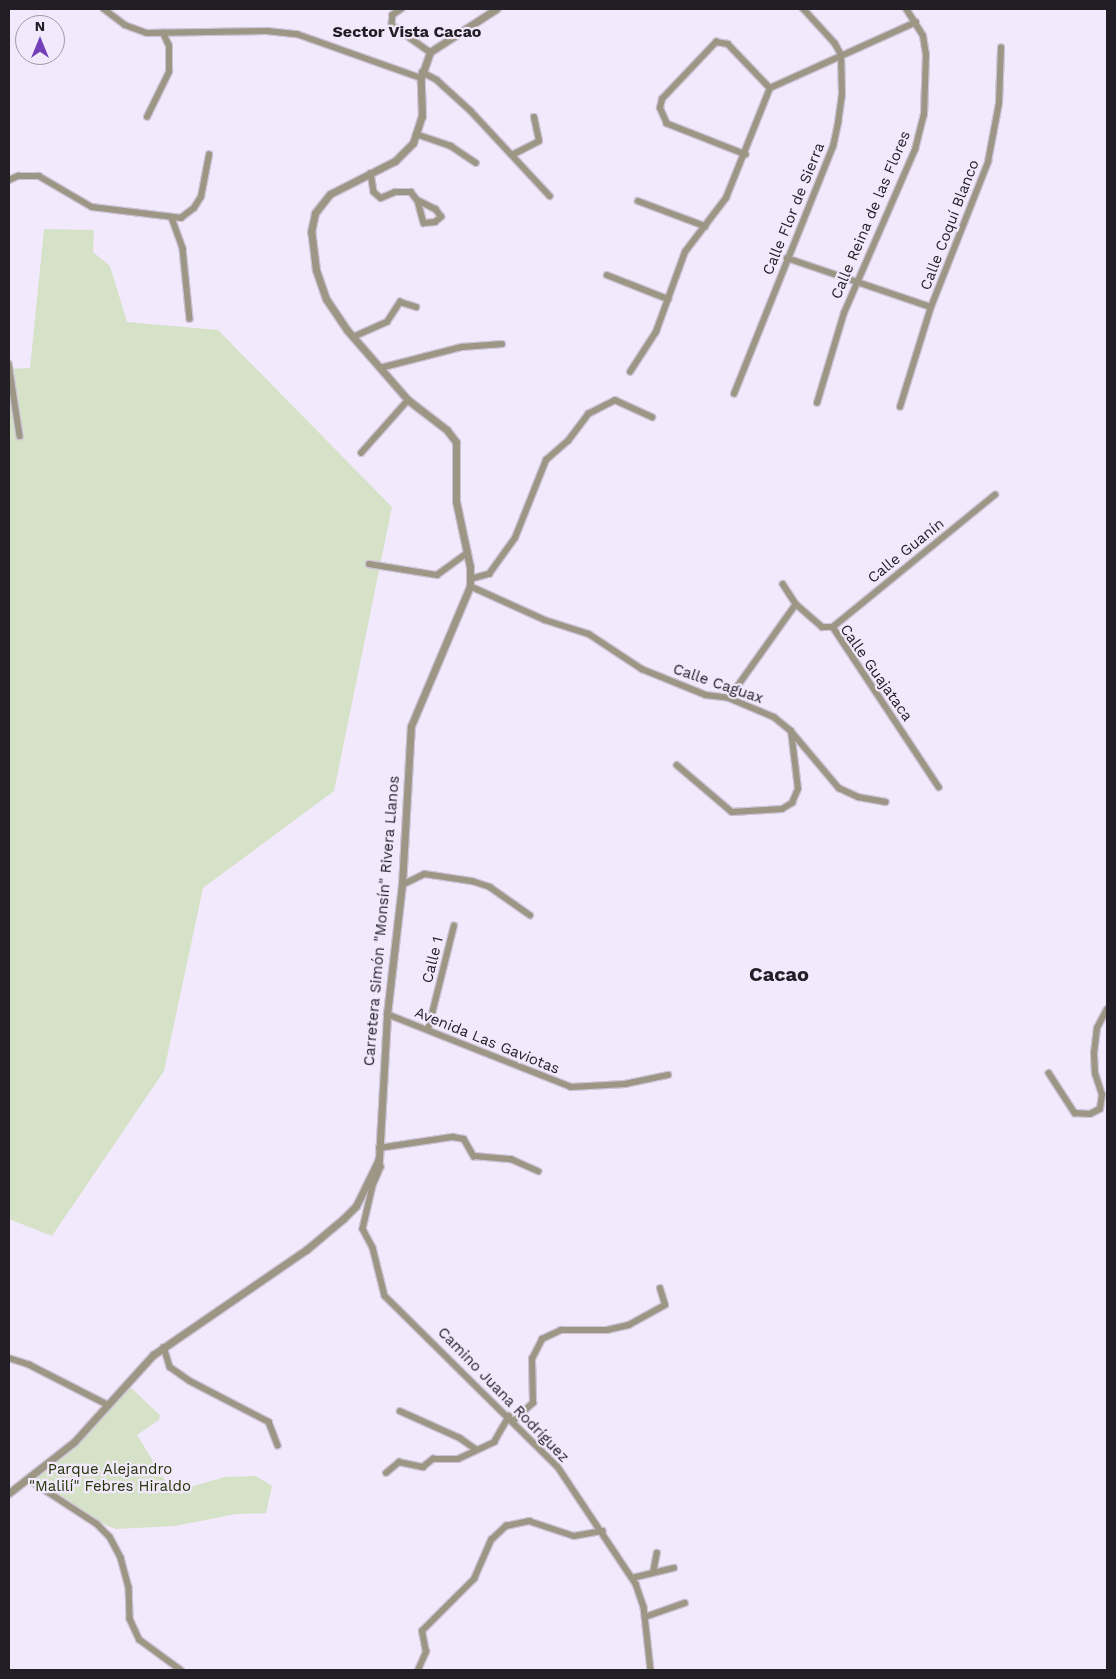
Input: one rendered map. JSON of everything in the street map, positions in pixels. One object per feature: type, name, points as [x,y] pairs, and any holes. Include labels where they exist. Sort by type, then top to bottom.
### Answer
[{"type":"street","points":[[104,9],[126,25],[147,33],[267,31],[297,34],[437,80],[471,111],[550,196]]},
{"type":"street","points":[[402,9],[393,15],[392,25],[430,52],[496,9]]},
{"type":"street","points":[[803,9],[835,44],[840,55]]},
{"type":"street","name":"Calle Reina de las Flores","points":[[817,403],[856,281],[916,150],[924,116],[926,55],[923,36],[916,22],[906,9]]},
{"type":"street","points":[[630,372],[656,332],[685,252],[726,198],[746,155],[770,88],[916,22]]},
{"type":"street","points":[[146,117],[169,72],[169,46],[163,33]]},
{"type":"street","points":[[746,155],[667,124],[660,108],[662,99],[716,42],[728,44],[770,88]]},
{"type":"street","name":"Calle Coquí Blanco","points":[[900,407],[931,308],[988,162],[996,132],[1001,48]]},
{"type":"street","name":"Carretera Simón \"Monsín\" Rivera Llanos","points":[[9,1493],[74,1442],[153,1355],[306,1250],[343,1219],[356,1206],[379,1159],[387,1014],[402,885],[411,726],[470,582],[467,553],[456,502],[456,442],[448,430],[408,400],[353,337],[326,299],[316,270],[311,232],[315,213],[330,194],[395,160],[413,143],[422,116],[422,75],[430,52]]},
{"type":"street","name":"Calle Flor de Sierra","points":[[734,394],[833,147],[842,95],[840,55]]},
{"type":"street","points":[[512,155],[539,141],[534,118]]},
{"type":"street","points":[[416,134],[451,146],[476,163]]},
{"type":"street","points":[[9,180],[18,176],[39,176],[92,207],[181,218],[198,202],[208,155]]},
{"type":"street","points":[[370,173],[374,192],[381,198],[395,192],[412,192],[418,201],[424,224],[435,222],[441,217],[436,210],[418,201]]},
{"type":"street","points":[[638,201],[705,226]]},
{"type":"street","points":[[172,218],[183,249],[190,319]]},
{"type":"street","points":[[787,258],[931,308]]},
{"type":"street","points":[[607,275],[668,299]]},
{"type":"street","points":[[353,337],[388,322],[400,302],[416,307]]},
{"type":"street","points":[[380,368],[462,347],[502,344]]},
{"type":"street","points":[[9,364],[20,436]]},
{"type":"street","points":[[361,454],[408,400]]},
{"type":"street","points":[[470,582],[489,574],[515,538],[546,460],[568,441],[588,414],[614,400],[652,416]]},
{"type":"street","name":"Calle Guanín","points":[[833,627],[995,494]]},
{"type":"street","points":[[369,564],[437,575],[453,567],[467,553]]},
{"type":"street","name":"Calle Caguax","points":[[470,582],[546,620],[589,634],[642,669],[706,695],[728,698],[774,717],[791,731],[839,788],[858,797],[886,802]]},
{"type":"street","name":"Calle Guajataca","points":[[783,584],[796,604],[822,627],[833,627],[939,787]]},
{"type":"street","points":[[728,698],[796,604]]},
{"type":"street","points":[[678,765],[732,812],[782,809],[792,802],[798,789],[791,731]]},
{"type":"street","points":[[402,885],[424,874],[472,882],[490,887],[530,915]]},
{"type":"street","name":"Calle 1","points":[[428,1030],[454,926]]},
{"type":"street","points":[[1049,1073],[1075,1113],[1090,1114],[1100,1109],[1102,1095],[1095,1074],[1094,1053],[1097,1028],[1107,1009]]},
{"type":"street","name":"Avenida Las Gaviotas","points":[[387,1014],[571,1087],[625,1084],[668,1075]]},
{"type":"street","points":[[379,1148],[453,1137],[464,1139],[474,1156],[511,1159],[538,1171]]},
{"type":"street","name":"Camino Juana Rodríguez","points":[[379,1159],[381,1167],[372,1186],[363,1229],[373,1248],[385,1296],[509,1416],[558,1468],[603,1531],[632,1578],[645,1617],[651,1670]]},
{"type":"street","points":[[514,1422],[533,1403],[532,1359],[542,1339],[561,1330],[607,1330],[629,1325],[665,1305],[660,1289]]},
{"type":"street","points":[[164,1347],[170,1367],[190,1381],[269,1422],[278,1445]]},
{"type":"street","points":[[9,1358],[30,1365],[108,1404]]},
{"type":"street","points":[[400,1411],[460,1438],[476,1449]]},
{"type":"street","points":[[386,1473],[400,1462],[423,1467],[433,1459],[458,1459],[494,1442],[509,1416]]},
{"type":"street","points":[[28,1479],[97,1524],[110,1537],[121,1558],[129,1587],[130,1619],[140,1640],[181,1670]]},
{"type":"street","points":[[418,1670],[426,1652],[422,1631],[474,1578],[491,1540],[506,1526],[529,1521],[574,1536],[603,1531]]},
{"type":"street","points":[[654,1573],[657,1553]]},
{"type":"street","points":[[632,1578],[674,1568]]},
{"type":"street","points":[[645,1617],[685,1603]]},
{"type":"green space","points":[[44,229],[94,230],[93,252],[110,266],[127,322],[218,330],[392,507],[334,791],[203,888],[164,1071],[52,1236],[9,1219],[9,369],[30,368]]},
{"type":"green space","name":"Parque Alejandro \"Malilí\" Febres Hiraldo","points":[[129,1386],[160,1415],[159,1420],[137,1435],[168,1485],[183,1489],[225,1477],[256,1476],[272,1486],[266,1513],[236,1514],[175,1526],[116,1529],[68,1510],[27,1483],[72,1451]]},
{"type":"district","name":"Sector Vista Cacao","points":[[407,32]]},
{"type":"district","name":"Cacao","points":[[779,974]]}]
